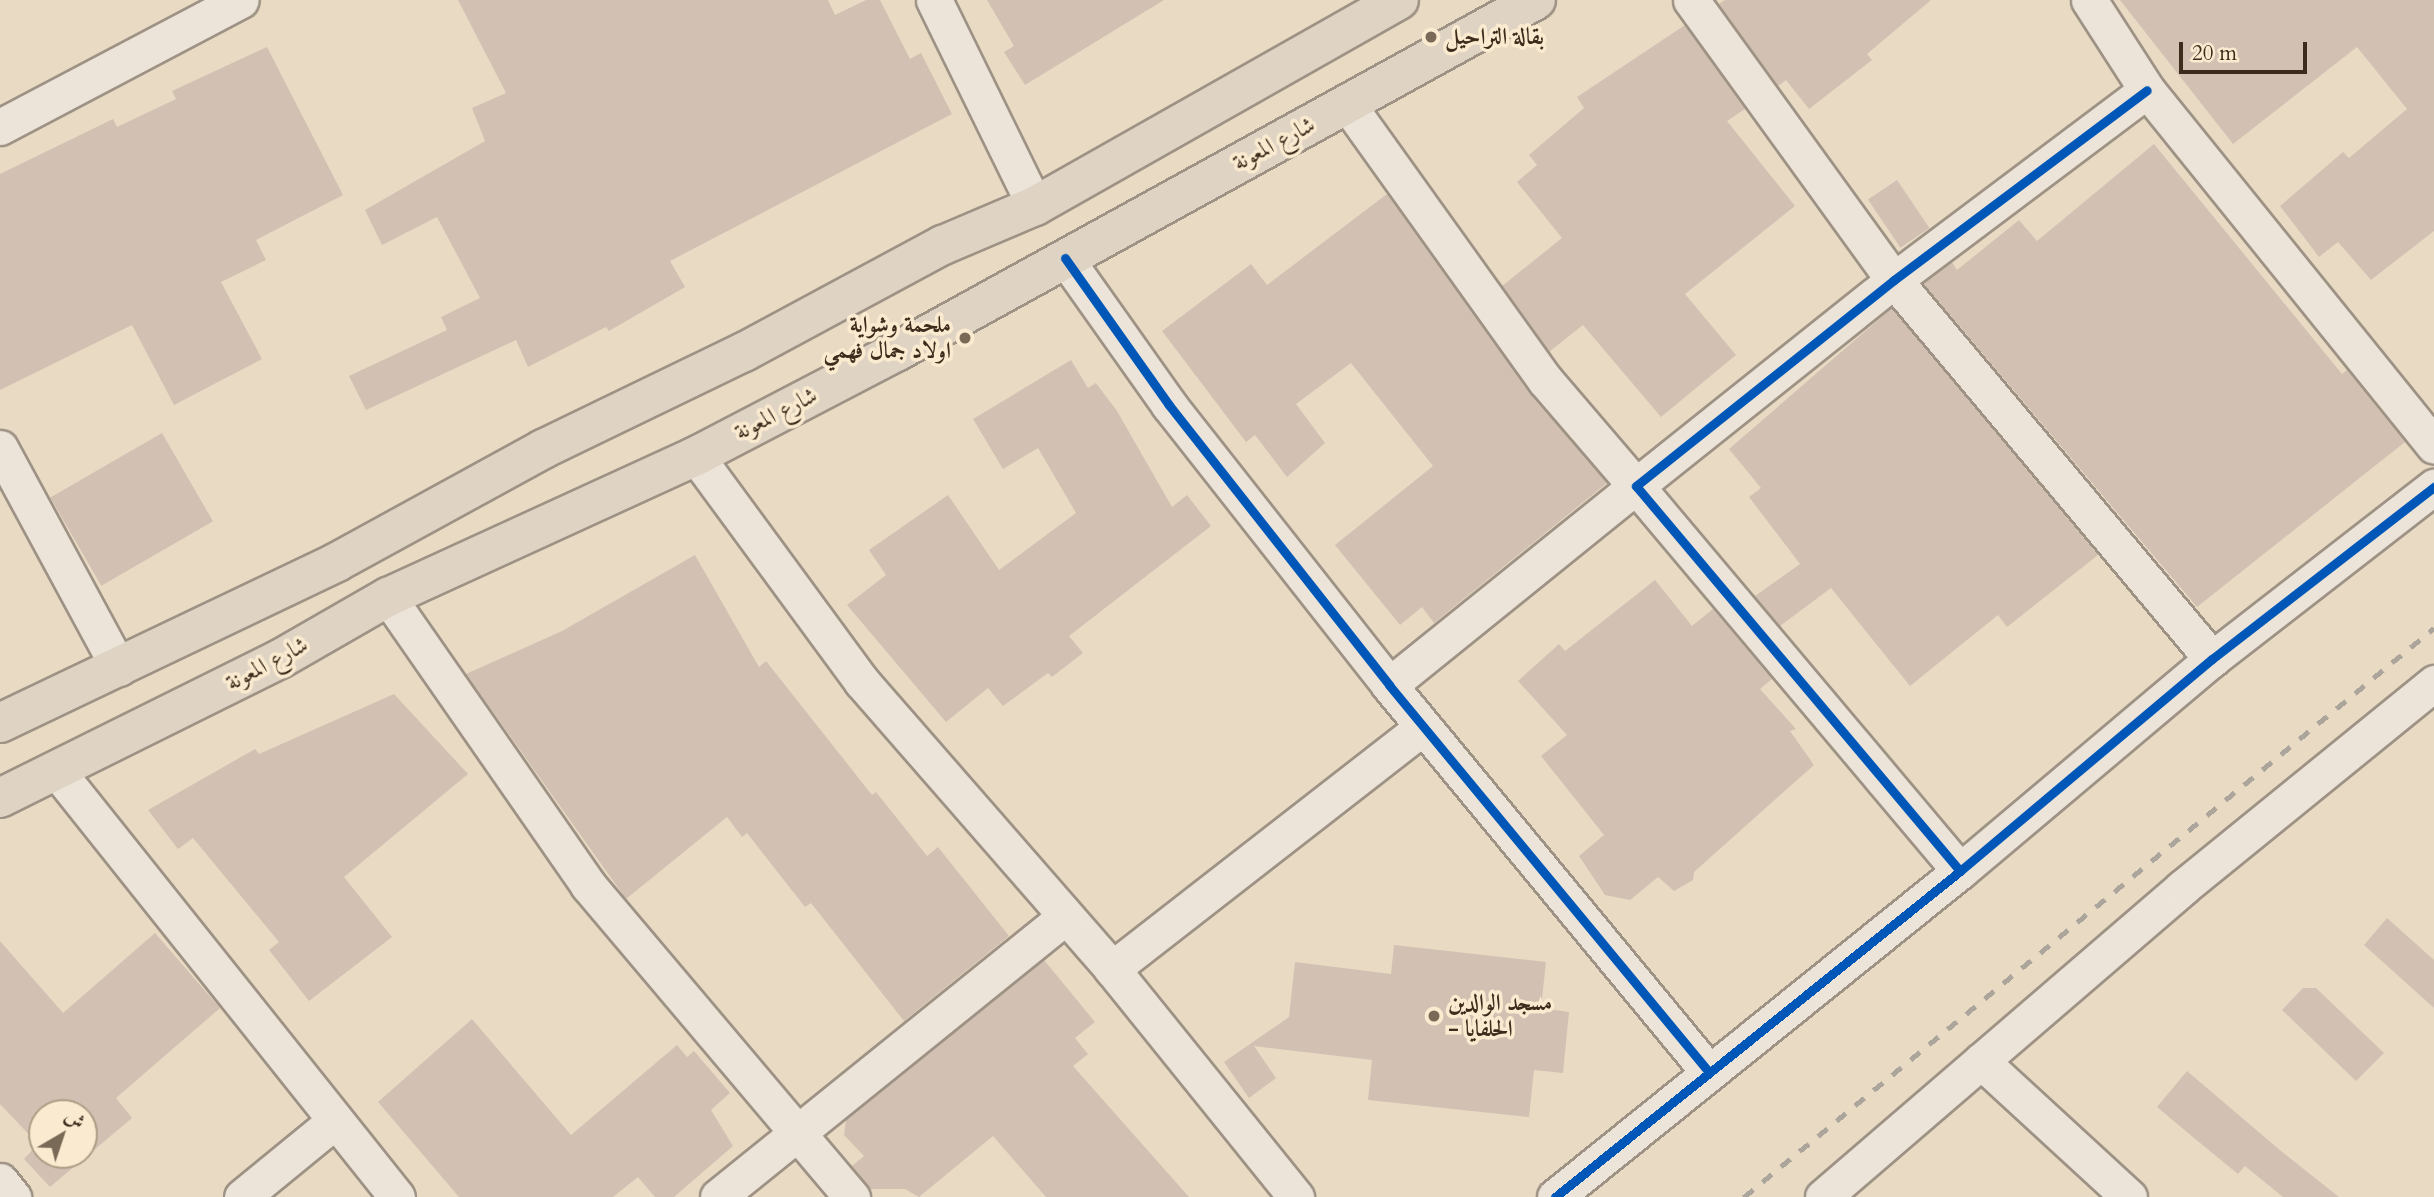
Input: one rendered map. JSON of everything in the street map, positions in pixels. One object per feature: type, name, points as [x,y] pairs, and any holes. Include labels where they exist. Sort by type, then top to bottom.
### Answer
[{"type":"highway","points":[[0,723],[337,562],[543,449],[744,352],[943,245],[1035,206],[1399,0]]},
{"type":"highway","name":"شارع المعونة","points":[[0,798],[280,659],[388,597],[696,456],[1348,105],[1536,0]]},
{"type":"street","points":[[0,127],[241,0]]},
{"type":"street","points":[[934,0],[1035,206]]},
{"type":"street","points":[[1691,0],[1894,280],[2212,659]]},
{"type":"street","points":[[2089,0],[2147,90],[2434,446]]},
{"type":"street","points":[[1389,685],[1894,280],[2147,90]]},
{"type":"street","points":[[1348,105],[1551,387],[1960,871]]},
{"type":"street","points":[[1065,258],[1169,405],[1389,685],[1708,1071]]},
{"type":"street","points":[[0,448],[119,668]]},
{"type":"street","points":[[696,456],[862,682],[1112,969],[1296,1197]]},
{"type":"street","points":[[1555,1197],[1708,1071],[1960,871],[2212,659],[2434,487]]},
{"type":"street","points":[[388,597],[588,885],[802,1134],[852,1197]]},
{"type":"street","points":[[1823,1197],[2182,888],[2434,683]]},
{"type":"street","points":[[1112,969],[1423,727]]},
{"type":"street","points":[[57,771],[397,1197]]},
{"type":"street","points":[[718,1197],[802,1134],[1065,917]]},
{"type":"street","points":[[1981,1061],[2129,1197]]},
{"type":"street","points":[[242,1197],[335,1121]]},
{"type":"street","points":[[0,1181],[13,1197]]},
{"type":"building","points":[[458,0],[828,0],[835,15],[866,0],[880,0],[910,59],[921,53],[952,114],[670,261],[685,287],[609,331],[606,327],[528,367],[516,340],[366,410],[349,376],[447,330],[441,317],[480,298],[437,217],[382,245],[365,210],[485,141],[472,108],[506,93]]},
{"type":"building","points":[[987,0],[1164,0],[1025,85],[1004,52],[1014,46]]},
{"type":"building","points":[[1725,0],[1931,0],[1867,54],[1872,60],[1809,109],[1786,80],[1778,86],[1719,4]]},
{"type":"building","points":[[2120,0],[2434,0],[2434,231],[2371,280],[2338,242],[2319,257],[2280,206],[2343,152],[2349,158],[2407,109],[2357,47],[2233,144]]},
{"type":"building","points":[[1685,25],[1745,109],[1727,121],[1795,206],[1685,294],[1736,355],[1661,417],[1583,325],[1549,352],[1502,286],[1562,238],[1517,182],[1537,165],[1529,155],[1584,108],[1577,97]]},
{"type":"building","points":[[267,47],[343,195],[256,240],[266,260],[221,282],[262,359],[174,405],[132,325],[0,390],[0,174],[113,119],[117,127],[176,99],[172,91]]},
{"type":"building","points":[[2154,144],[2342,374],[2347,370],[2405,442],[2197,607],[1923,283],[1952,262],[1957,270],[2019,220],[2037,241]]},
{"type":"building","points":[[1897,180],[1929,228],[1900,248],[1868,200]]},
{"type":"building","points":[[1387,194],[1529,392],[1607,483],[1434,623],[1422,607],[1400,625],[1335,545],[1433,466],[1351,363],[1296,404],[1325,443],[1287,477],[1255,435],[1246,442],[1162,331],[1251,264],[1267,285]]},
{"type":"building","points":[[1892,308],[2098,555],[2007,627],[1998,615],[1910,686],[1831,588],[1780,626],[1755,596],[1800,564],[1749,497],[1761,488],[1729,449]]},
{"type":"building","points":[[1071,360],[1088,388],[1096,383],[1117,411],[1172,507],[1187,495],[1211,526],[1069,636],[1083,653],[1052,677],[1048,673],[1003,706],[988,688],[946,722],[847,605],[886,575],[869,550],[948,495],[999,570],[1076,513],[1038,448],[1003,469],[973,419]]},
{"type":"building","points":[[162,433],[213,521],[101,586],[50,498]]},
{"type":"building","points":[[695,555],[759,667],[766,661],[872,795],[876,792],[927,856],[938,847],[1009,936],[904,1021],[811,903],[805,907],[747,833],[742,837],[727,817],[626,899],[466,674],[562,631]]},
{"type":"building","points":[[1655,580],[1692,626],[1713,609],[1772,679],[1760,689],[1796,729],[1790,731],[1814,765],[1694,872],[1693,880],[1674,891],[1658,877],[1630,900],[1605,895],[1579,856],[1604,835],[1541,756],[1567,735],[1518,681],[1559,644],[1565,651]]},
{"type":"building","points":[[394,694],[468,774],[344,877],[392,937],[309,1001],[269,950],[279,942],[193,838],[178,849],[148,810],[255,749],[259,754]]},
{"type":"building","points":[[2387,918],[2434,960],[2434,1008],[2364,945]]},
{"type":"building","points":[[155,933],[220,1008],[116,1098],[132,1118],[98,1147],[98,1099],[28,1099],[28,1133],[0,1104],[0,941],[63,1013]]},
{"type":"building","points":[[1394,945],[1546,962],[1541,1008],[1569,1012],[1563,1073],[1534,1070],[1529,1117],[1368,1100],[1372,1060],[1254,1046],[1276,1078],[1249,1098],[1224,1062],[1289,1017],[1295,962],[1391,974]]},
{"type":"building","points":[[1044,960],[1095,1022],[1075,1038],[1088,1054],[1073,1066],[1189,1197],[1046,1197],[993,1136],[919,1197],[905,1189],[870,1189],[852,1166],[864,1156],[844,1135],[846,1120]]},
{"type":"building","points":[[2303,988],[2316,988],[2384,1053],[2356,1081],[2282,1010]]},
{"type":"building","points":[[472,1019],[571,1135],[677,1045],[687,1057],[694,1051],[730,1093],[711,1110],[733,1146],[674,1197],[655,1197],[638,1177],[613,1197],[459,1197],[378,1102]]},
{"type":"building","points":[[2187,1071],[2339,1197],[2283,1197],[2245,1166],[2238,1174],[2194,1138],[2157,1107]]},
{"type":"building","points":[[33,1169],[71,1169],[50,1187]]},
{"type":"railway","points":[[1744,1197],[2434,628]]},
{"type":"cycle path","points":[[1960,871],[1636,486],[1894,280],[2147,90]]},
{"type":"cycle path","points":[[1065,258],[1169,405],[1389,685],[1708,1071]]},
{"type":"cycle path","points":[[1555,1197],[1960,871],[2212,659],[2434,487]]},
{"type":"place","name":"بقالة التراحيل","points":[[1431,37]]},
{"type":"place","name":"ملحمة وشواية اولاد جمال فهمي","points":[[965,338]]},
{"type":"place","name":"مسجد الوالدين - الحلفايا","points":[[1434,1016]]}]
